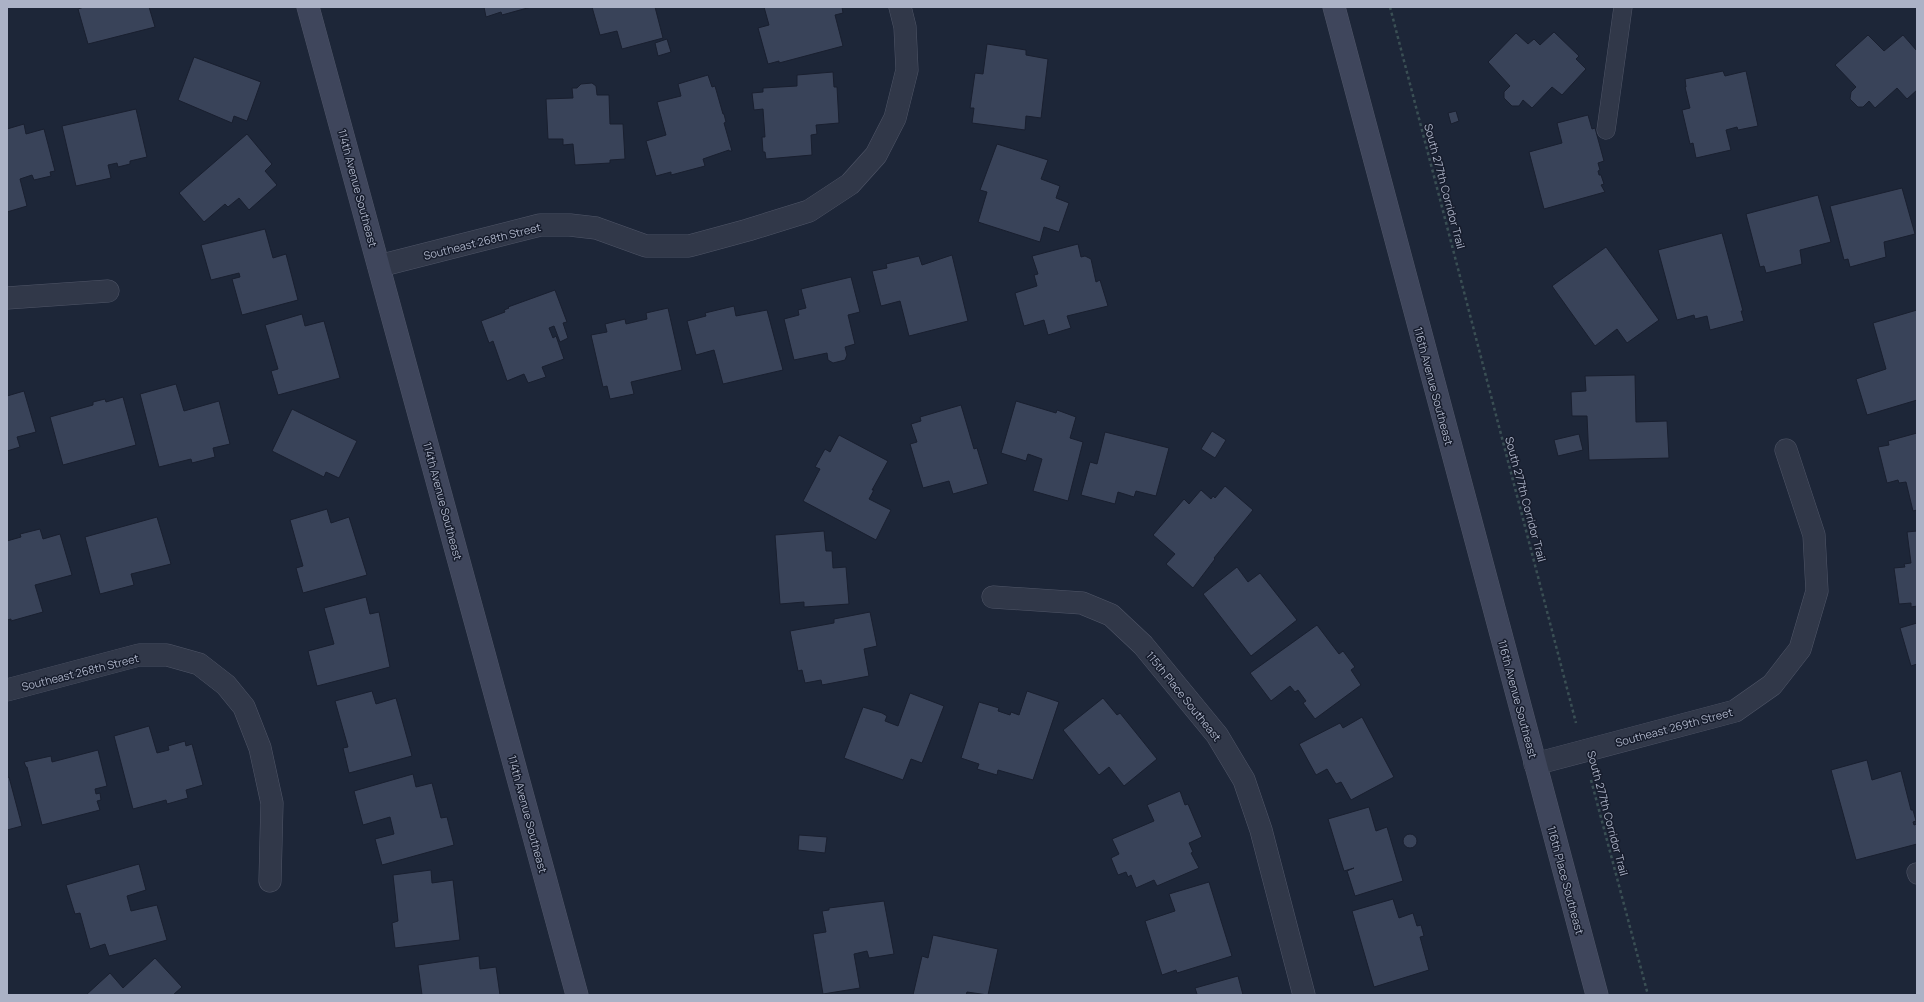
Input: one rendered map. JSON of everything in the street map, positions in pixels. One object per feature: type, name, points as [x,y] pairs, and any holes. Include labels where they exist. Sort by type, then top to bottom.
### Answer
[{"type":"street","name":"114th Avenue Southeast","points":[[308,7],[577,995]]},
{"type":"street","name":"Southeast 268th Street","points":[[379,266],[540,226],[570,225],[596,228],[646,246],[689,246],[809,211],[850,184],[876,155],[895,118],[907,70],[905,27],[900,7]]},
{"type":"street","name":"116th Avenue Southeast","points":[[1334,7],[1535,764]]},
{"type":"street","points":[[7,298],[108,291]]},
{"type":"street","name":"Southeast 269th Street","points":[[1535,764],[1735,711],[1772,685],[1800,649],[1817,591],[1814,535],[1786,450]]},
{"type":"street","name":"115th Place Southeast","points":[[993,596],[1082,602],[1111,615],[1143,645],[1217,735],[1244,780],[1261,830],[1304,995]]},
{"type":"street","name":"Southeast 268th Street","points":[[7,690],[139,656],[167,655],[199,664],[226,685],[244,707],[260,748],[272,803],[270,881]]},
{"type":"street","name":"116th Place Southeast","points":[[1535,764],[1597,995]]},
{"type":"lane","points":[[1606,130],[1623,7]]},
{"type":"path","name":"South 277th Corridor Trail","points":[[1390,7],[1583,752],[1648,995]]},
{"type":"building","points":[[84,7],[149,7],[155,27],[88,44],[78,9]]},
{"type":"building","points":[[484,7],[531,7],[502,15],[501,12],[486,17]]},
{"type":"building","points":[[592,7],[655,7],[663,38],[622,49],[617,31],[600,35]]},
{"type":"building","points":[[764,7],[842,7],[843,13],[835,15],[843,46],[779,63],[779,61],[768,64],[758,28],[769,25]]},
{"type":"building","points":[[1554,32],[1579,56],[1576,59],[1586,69],[1562,95],[1552,87],[1532,108],[1523,100],[1519,106],[1512,106],[1504,98],[1504,92],[1510,86],[1488,62],[1516,33],[1528,44],[1534,39],[1540,45]]},
{"type":"building","points":[[1868,35],[1884,51],[1903,35],[1917,51],[1917,90],[1907,99],[1897,88],[1875,108],[1869,101],[1863,107],[1858,107],[1850,99],[1851,92],[1856,87],[1835,65]]},
{"type":"building","points":[[667,39],[671,52],[658,56],[655,43]]},
{"type":"building","points":[[987,44],[1026,50],[1026,55],[1048,59],[1041,118],[1026,116],[1025,130],[972,123],[974,108],[970,108],[975,73],[983,74]]},
{"type":"building","points":[[194,57],[261,82],[247,121],[234,116],[232,123],[178,100]]},
{"type":"building","points":[[1723,71],[1725,76],[1746,71],[1758,126],[1738,130],[1737,127],[1726,130],[1731,150],[1696,158],[1693,143],[1690,144],[1682,110],[1690,108],[1685,87],[1685,79]]},
{"type":"building","points":[[833,72],[834,87],[837,87],[839,123],[816,125],[817,134],[811,135],[812,155],[766,159],[765,152],[763,152],[762,137],[765,137],[763,109],[754,110],[752,93],[763,92],[763,88],[797,86],[797,75]]},
{"type":"building","points":[[708,75],[712,87],[715,86],[724,114],[726,122],[724,123],[732,151],[729,150],[703,159],[705,166],[671,175],[671,172],[656,176],[646,141],[666,135],[657,102],[681,96],[678,84]]},
{"type":"building","points":[[592,83],[596,86],[597,95],[609,95],[610,124],[623,124],[625,159],[610,160],[610,163],[575,165],[573,144],[563,145],[563,139],[548,139],[546,99],[573,98],[572,88],[577,88],[581,84]]},
{"type":"building","points":[[136,109],[147,157],[130,161],[130,164],[118,167],[117,163],[108,165],[111,178],[76,186],[62,126]]},
{"type":"building","points":[[1456,111],[1459,121],[1451,124],[1448,113]]},
{"type":"building","points":[[1588,115],[1592,129],[1595,128],[1604,161],[1598,163],[1600,170],[1598,171],[1604,184],[1601,185],[1605,192],[1544,209],[1529,152],[1562,143],[1557,123]]},
{"type":"building","points":[[24,124],[26,134],[44,129],[55,171],[50,172],[51,176],[34,180],[32,175],[20,179],[27,206],[7,212],[7,129]]},
{"type":"building","points":[[247,134],[272,164],[265,171],[277,185],[249,210],[239,198],[228,207],[225,204],[204,222],[179,193]]},
{"type":"building","points":[[997,144],[1048,160],[1041,179],[1060,186],[1056,198],[1069,203],[1059,232],[1044,227],[1040,242],[978,222],[987,192],[980,190]]},
{"type":"building","points":[[1902,188],[1915,234],[1884,242],[1886,257],[1850,267],[1848,259],[1844,260],[1830,206]]},
{"type":"building","points":[[1818,195],[1831,242],[1800,250],[1802,264],[1766,273],[1764,266],[1760,267],[1746,214]]},
{"type":"building","points":[[265,229],[273,258],[286,254],[298,300],[242,315],[232,279],[240,277],[239,273],[211,280],[201,245]]},
{"type":"building","points":[[1722,233],[1743,311],[1741,311],[1744,321],[1710,330],[1707,316],[1695,319],[1694,315],[1677,320],[1658,250]]},
{"type":"building","points":[[1078,244],[1081,257],[1085,256],[1091,259],[1096,282],[1100,280],[1108,306],[1067,316],[1071,328],[1048,335],[1044,320],[1024,326],[1015,293],[1037,286],[1034,275],[1038,274],[1032,256]]},
{"type":"building","points":[[1606,247],[1659,320],[1627,343],[1617,329],[1595,346],[1552,286]]},
{"type":"building","points":[[952,255],[968,321],[909,336],[900,301],[881,306],[872,271],[887,268],[886,264],[919,256],[922,265]]},
{"type":"building","points":[[851,277],[860,312],[848,315],[855,344],[845,347],[847,355],[845,360],[833,363],[828,360],[827,353],[794,360],[784,319],[799,315],[798,310],[806,308],[801,289]]},
{"type":"building","points":[[555,290],[567,322],[563,323],[568,338],[560,342],[554,326],[549,328],[553,338],[556,336],[564,359],[542,367],[546,377],[528,383],[524,374],[507,381],[493,341],[489,343],[481,321],[505,312],[504,310],[509,308],[508,307]]},
{"type":"building","points":[[734,306],[736,316],[767,310],[783,370],[723,384],[714,350],[696,355],[687,321],[706,316],[705,313]]},
{"type":"building","points":[[668,308],[682,370],[631,382],[634,394],[610,399],[607,386],[603,387],[591,335],[607,332],[605,324],[625,319],[626,324],[647,319],[646,313]]},
{"type":"building","points":[[1917,310],[1917,400],[1867,415],[1856,379],[1886,369],[1873,323]]},
{"type":"building","points":[[302,314],[305,326],[324,321],[340,378],[278,395],[271,371],[278,369],[265,325]]},
{"type":"building","points":[[1635,375],[1636,422],[1667,421],[1669,458],[1589,460],[1587,416],[1572,416],[1571,392],[1586,391],[1585,376]]},
{"type":"building","points":[[176,384],[184,411],[219,401],[230,444],[213,448],[215,457],[192,463],[191,459],[159,467],[140,394]]},
{"type":"building","points":[[24,391],[36,432],[17,437],[20,447],[7,451],[7,396]]},
{"type":"building","points":[[123,397],[136,445],[63,465],[50,417],[93,405],[93,402],[105,399],[106,402]]},
{"type":"building","points":[[1016,401],[1056,413],[1057,410],[1076,417],[1070,438],[1083,442],[1068,501],[1033,491],[1042,459],[1028,454],[1026,461],[1001,453]]},
{"type":"building","points":[[961,405],[974,449],[977,448],[988,484],[953,494],[949,481],[923,488],[910,444],[917,442],[911,424],[921,421],[920,417]]},
{"type":"building","points":[[292,409],[357,441],[339,478],[326,472],[324,477],[272,451]]},
{"type":"building","points":[[1212,431],[1226,440],[1215,458],[1201,449]]},
{"type":"building","points":[[1105,432],[1169,448],[1156,496],[1136,491],[1134,497],[1118,492],[1115,504],[1081,495],[1090,462],[1097,464]]},
{"type":"building","points":[[1917,433],[1917,510],[1913,511],[1906,482],[1899,483],[1898,480],[1887,483],[1878,447],[1889,445],[1888,441]]},
{"type":"building","points":[[1579,434],[1583,450],[1558,456],[1554,440]]},
{"type":"building","points":[[839,435],[888,461],[872,490],[874,490],[869,499],[891,510],[876,540],[803,501],[820,469],[815,467],[825,449],[830,452]]},
{"type":"building","points":[[1225,486],[1253,510],[1214,558],[1215,559],[1193,588],[1166,564],[1175,554],[1153,535],[1184,499],[1189,504],[1201,490],[1211,499],[1213,496],[1215,498]]},
{"type":"building","points":[[327,509],[331,523],[349,517],[367,575],[303,593],[296,568],[303,566],[290,520]]},
{"type":"building","points":[[157,517],[171,564],[131,574],[134,585],[100,594],[85,537]]},
{"type":"building","points":[[40,529],[43,539],[60,534],[72,575],[35,585],[43,612],[11,621],[11,619],[7,620],[7,541],[21,537],[20,534]]},
{"type":"building","points":[[824,531],[826,551],[832,551],[833,568],[846,567],[849,604],[804,607],[804,602],[780,604],[775,535]]},
{"type":"building","points":[[1917,531],[1917,606],[1911,607],[1911,603],[1899,604],[1894,568],[1905,567],[1904,564],[1911,563],[1907,532]]},
{"type":"building","points":[[1237,567],[1248,582],[1260,573],[1297,620],[1251,656],[1203,594]]},
{"type":"building","points":[[366,597],[370,614],[379,612],[390,667],[317,686],[308,651],[334,644],[324,608]]},
{"type":"building","points":[[870,612],[877,646],[864,649],[869,676],[822,685],[821,680],[805,683],[802,670],[798,671],[790,631],[834,623],[834,619]]},
{"type":"building","points":[[1917,623],[1917,664],[1911,666],[1900,628]]},
{"type":"building","points":[[1317,625],[1339,654],[1343,651],[1355,667],[1351,670],[1361,685],[1315,719],[1303,703],[1306,701],[1298,690],[1295,692],[1290,686],[1271,701],[1250,673]]},
{"type":"building","points":[[372,691],[376,704],[396,698],[412,756],[349,773],[343,748],[348,747],[335,701]]},
{"type":"building","points":[[1027,691],[1059,702],[1033,780],[998,770],[997,775],[977,769],[979,764],[961,758],[979,702],[999,708],[998,711],[1010,715],[1011,712],[1019,715]]},
{"type":"building","points":[[910,693],[944,706],[922,763],[911,759],[903,780],[844,758],[863,707],[882,713],[887,716],[885,721],[898,726]]},
{"type":"building","points":[[1103,698],[1117,715],[1120,713],[1157,759],[1124,786],[1109,767],[1099,775],[1063,730]]},
{"type":"building","points":[[1362,717],[1394,777],[1351,800],[1341,782],[1336,784],[1327,769],[1316,775],[1299,744],[1340,723],[1343,728]]},
{"type":"building","points":[[149,726],[157,753],[169,750],[168,746],[185,741],[186,746],[192,744],[203,785],[186,790],[188,798],[167,804],[166,800],[133,809],[114,736]]},
{"type":"building","points":[[98,750],[107,786],[95,789],[96,794],[100,793],[101,800],[97,801],[100,810],[42,825],[27,767],[24,762],[51,756],[52,762]]},
{"type":"building","points":[[1867,760],[1872,780],[1901,771],[1911,810],[1913,810],[1916,821],[1913,822],[1914,825],[1917,824],[1917,844],[1856,860],[1831,770]]},
{"type":"building","points":[[413,774],[416,787],[432,783],[441,818],[447,817],[454,845],[382,865],[375,839],[394,834],[390,817],[363,825],[354,791]]},
{"type":"building","points":[[9,777],[22,826],[7,830],[7,778]]},
{"type":"building","points":[[1180,791],[1185,805],[1188,804],[1202,837],[1189,843],[1193,852],[1191,853],[1199,868],[1157,886],[1154,880],[1136,888],[1131,875],[1128,877],[1126,872],[1118,875],[1111,858],[1119,854],[1112,839],[1154,821],[1147,805]]},
{"type":"building","points":[[1369,807],[1376,831],[1387,827],[1403,881],[1355,896],[1347,871],[1354,868],[1344,871],[1328,819]]},
{"type":"building","points":[[1407,834],[1413,834],[1417,838],[1417,844],[1413,848],[1407,848],[1403,844],[1403,838]]},
{"type":"building","points":[[799,835],[827,837],[825,853],[798,850]]},
{"type":"building","points":[[139,864],[146,890],[127,896],[131,911],[157,905],[167,940],[109,956],[105,944],[90,949],[80,913],[75,914],[66,885]]},
{"type":"building","points":[[431,870],[432,883],[453,880],[460,940],[395,948],[392,923],[398,921],[393,875]]},
{"type":"building","points":[[1209,882],[1232,956],[1177,973],[1176,970],[1162,975],[1145,921],[1175,911],[1169,894]]},
{"type":"building","points":[[1393,899],[1399,918],[1413,913],[1417,926],[1421,925],[1424,936],[1420,937],[1429,970],[1374,987],[1352,911]]},
{"type":"building","points":[[884,901],[894,954],[869,958],[867,951],[854,954],[860,988],[823,994],[813,934],[826,932],[822,911],[829,910],[829,908]]},
{"type":"building","points":[[933,935],[998,949],[988,995],[967,992],[966,995],[913,995],[922,956],[928,958]]},
{"type":"building","points":[[479,956],[480,969],[496,967],[500,995],[422,995],[418,965]]},
{"type":"building","points":[[155,958],[182,987],[173,995],[86,995],[110,973],[123,988]]},
{"type":"building","points":[[1238,976],[1243,995],[1194,995],[1197,994],[1195,988]]}]
